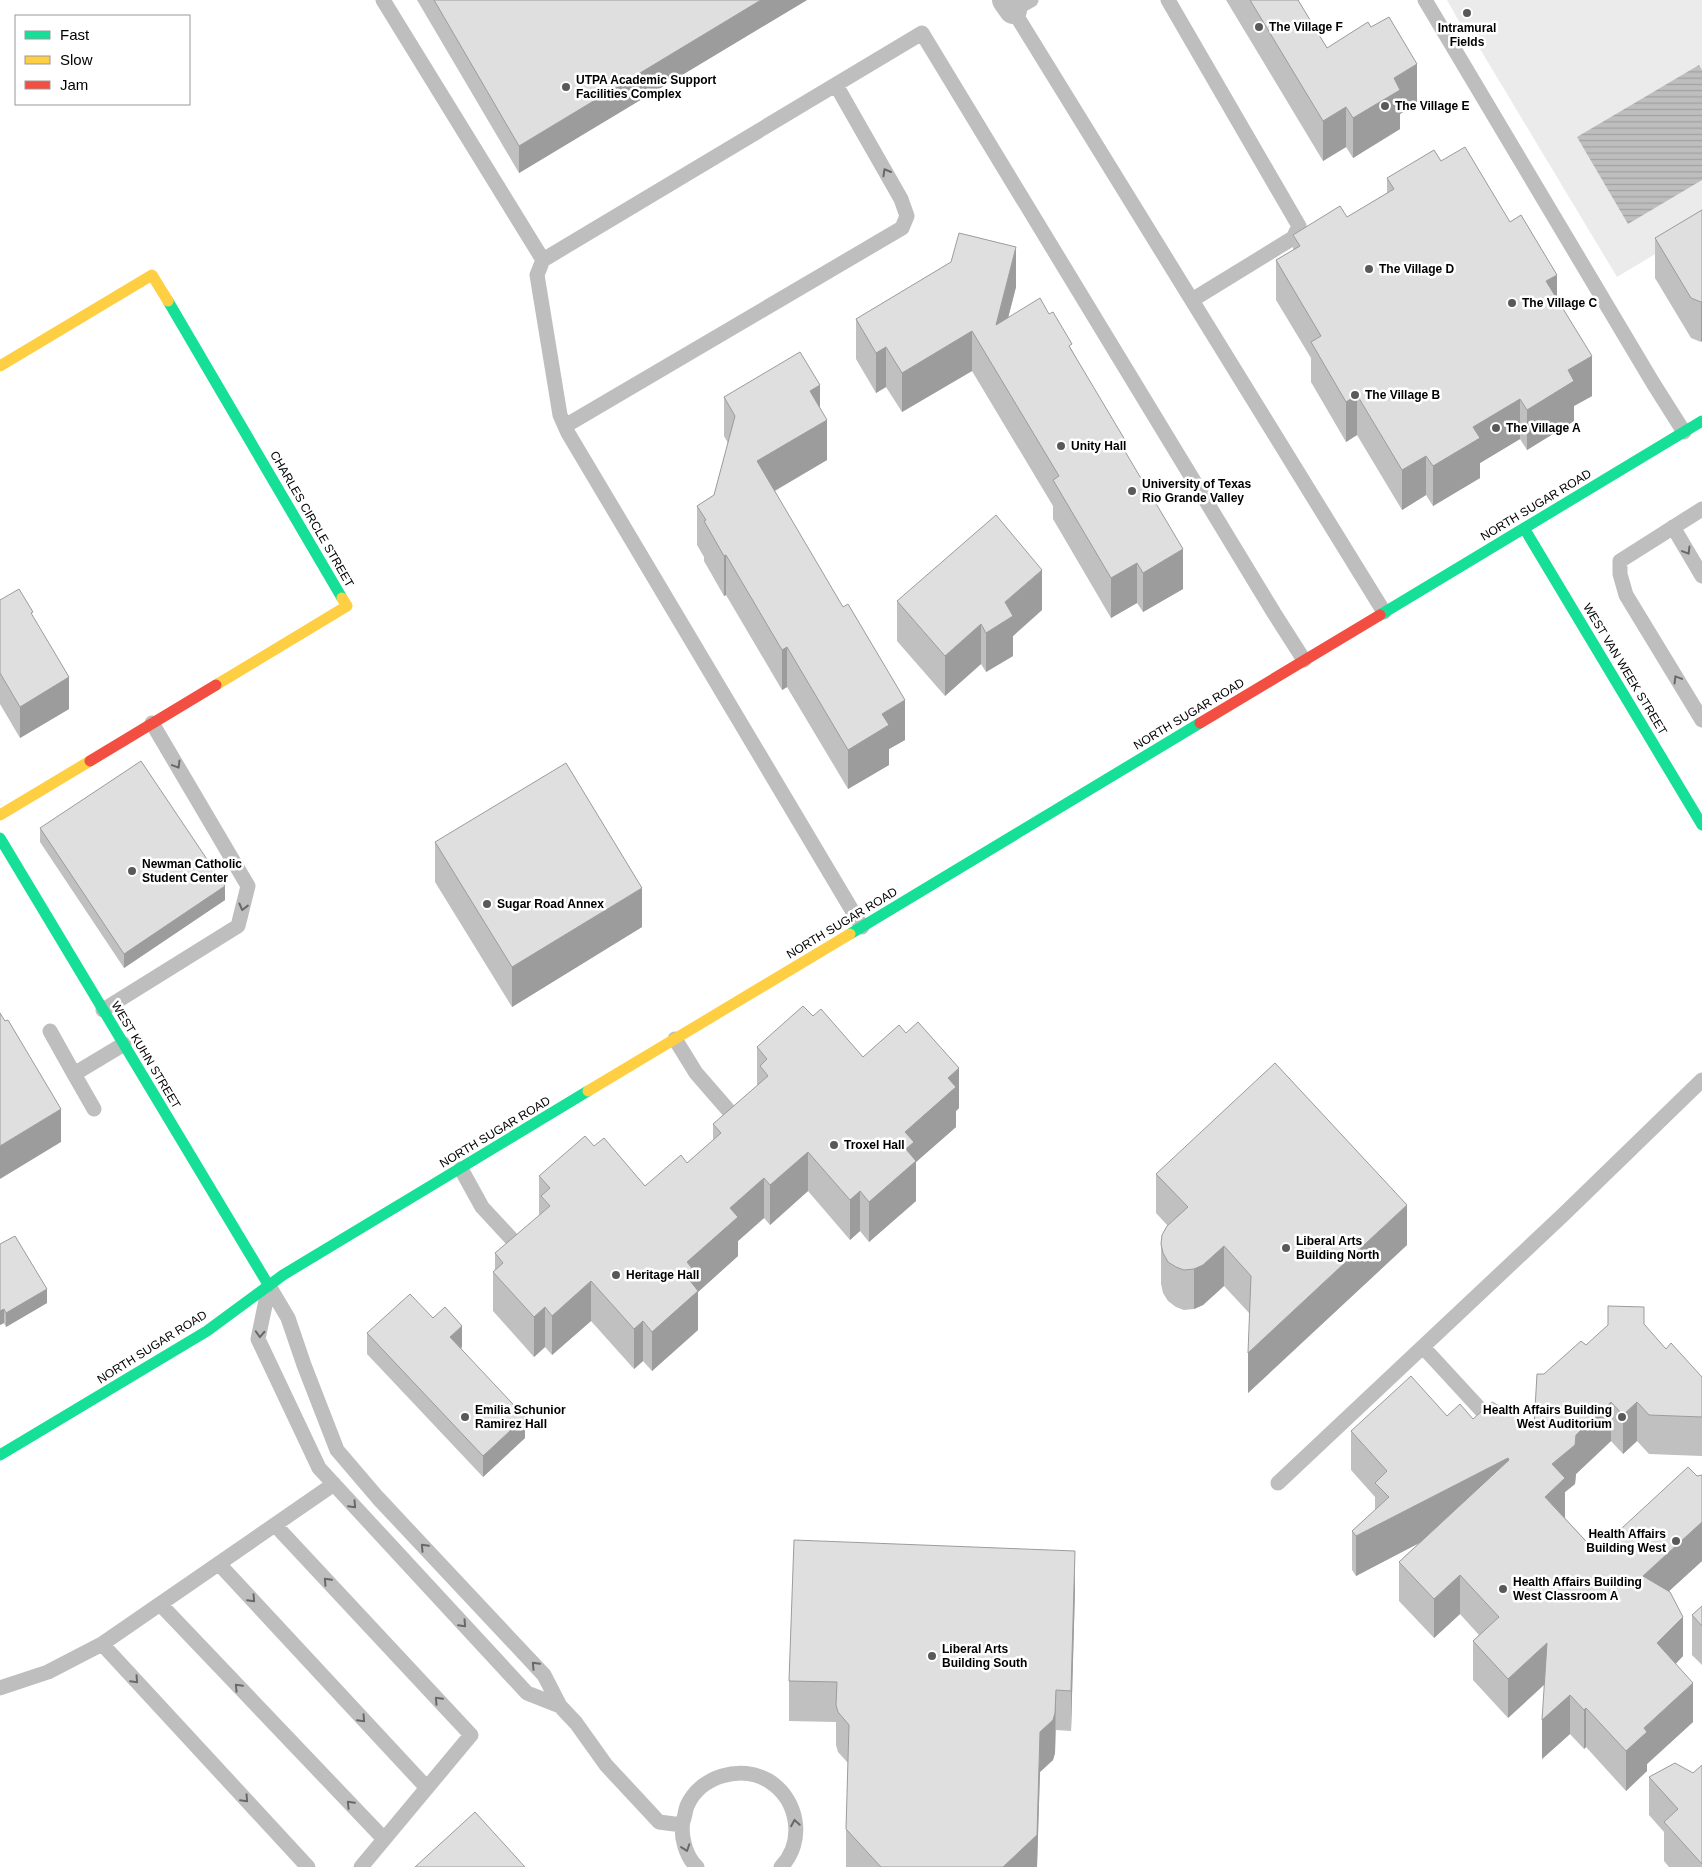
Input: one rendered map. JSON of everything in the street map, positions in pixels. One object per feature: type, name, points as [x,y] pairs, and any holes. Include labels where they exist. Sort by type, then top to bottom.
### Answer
[{"type":"street","name":"CHARLES CIRCLE STREET","points":[[0,366],[152,275],[347,606],[0,815]]},
{"type":"street","name":"NORTH SUGAR ROAD","points":[[0,1455],[207,1331],[283,1275],[1702,421]]},
{"type":"street","name":"WEST VAN WEEK STREET","points":[[1524,528],[1702,824]]},
{"type":"street","name":"WEST KUHN STREET","points":[[0,838],[268,1286]]},
{"type":"lane","points":[[383,0],[543,260]]},
{"type":"lane","points":[[1168,0],[1299,226],[1293,238],[1192,300]]},
{"type":"lane","points":[[1425,0],[1684,432]]},
{"type":"lane","points":[[1017,4],[1192,300],[1384,612]]},
{"type":"lane","points":[[862,927],[565,426],[560,415],[537,275],[543,260],[922,33],[1304,660]]},
{"type":"lane","points":[[565,426],[902,228],[907,216],[901,199],[836,85]]},
{"type":"lane","points":[[1702,509],[1620,561],[1620,574],[1626,594],[1702,720]]},
{"type":"lane","points":[[1673,527],[1702,576]]},
{"type":"lane","points":[[103,1010],[238,926],[248,886],[152,723]]},
{"type":"lane","points":[[50,1031],[94,1109]]},
{"type":"lane","points":[[675,1039],[696,1074],[736,1119]]},
{"type":"lane","points":[[74,1074],[124,1044]]},
{"type":"lane","points":[[1278,1483],[1564,1214],[1702,1080]]},
{"type":"lane","points":[[461,1169],[482,1207],[519,1247]]},
{"type":"lane","points":[[268,1286],[288,1318],[337,1450],[378,1498],[544,1675],[560,1706],[576,1723],[606,1765],[659,1822],[682,1825]]},
{"type":"lane","points":[[268,1286],[258,1339],[319,1468],[527,1693],[560,1706]]},
{"type":"lane","points":[[1423,1347],[1482,1412]]},
{"type":"lane","points":[[314,1458],[337,1450]]},
{"type":"lane","points":[[0,1688],[48,1672],[102,1644],[334,1484]]},
{"type":"lane","points":[[275,1524],[471,1736],[361,1867]]},
{"type":"lane","points":[[219,1564],[427,1788]]},
{"type":"lane","points":[[160,1604],[384,1839]]},
{"type":"lane","points":[[102,1644],[308,1867]]},
{"type":"lane","points":[[697,1867],[684,1845],[682,1825],[687,1806],[698,1790],[715,1778],[730,1774],[750,1774],[768,1781],[783,1794],[790,1805],[796,1824],[796,1839],[790,1858],[781,1867]]},
{"type":"shaded area","points":[[1447,0],[1702,0],[1702,226],[1617,277],[1465,24],[1461,25]]},
{"type":"shaded area","points":[[1699,65],[1702,70],[1702,180],[1628,224],[1577,137]]},
{"type":"building","name":"UTPA Academic Support Facilities Complex","points":[[434,0],[761,0],[519,146]]},
{"type":"building","points":[[1250,0],[1298,0],[1327,48],[1368,22],[1371,27],[1389,17],[1417,64],[1394,78],[1400,90],[1353,118],[1346,107],[1323,121]]},
{"type":"building","points":[[1465,147],[1510,222],[1521,215],[1557,275],[1546,281],[1592,356],[1568,370],[1574,381],[1527,410],[1520,399],[1473,427],[1480,438],[1433,466],[1426,456],[1402,470],[1357,395],[1346,402],[1311,342],[1321,336],[1276,260],[1300,246],[1293,235],[1340,206],[1347,217],[1394,189],[1387,178],[1434,150],[1441,161]]},
{"type":"building","points":[[1702,210],[1701,302],[1691,298],[1655,238]]},
{"type":"building","points":[[959,233],[1016,247],[996,325],[1040,298],[1049,314],[1053,312],[1072,344],[1069,346],[1125,440],[1120,443],[1183,549],[1143,573],[1137,563],[1111,578],[1053,480],[1059,476],[972,331],[902,373],[886,347],[876,353],[856,319],[951,262]]},
{"type":"building","points":[[800,352],[820,385],[810,391],[827,420],[757,461],[843,607],[848,604],[905,700],[882,714],[889,725],[848,750],[787,647],[782,650],[726,555],[724,556],[697,506],[714,495],[735,416],[724,397]]},
{"type":"building","points":[[996,515],[1042,570],[1005,602],[1013,616],[986,633],[981,624],[945,656],[897,601]]},
{"type":"building","points":[[19,589],[69,677],[20,707],[0,673],[0,600]]},
{"type":"building","name":"Newman Catholic Student Center","points":[[141,761],[225,886],[124,954],[40,828]]},
{"type":"building","points":[[566,763],[642,888],[512,967],[435,842]]},
{"type":"building","points":[[803,1006],[813,1016],[821,1009],[863,1057],[899,1025],[906,1033],[918,1022],[959,1068],[948,1078],[956,1087],[905,1132],[914,1142],[906,1149],[916,1161],[869,1202],[860,1191],[850,1200],[808,1152],[770,1185],[764,1178],[730,1208],[738,1217],[687,1262],[695,1272],[688,1278],[698,1291],[652,1332],[643,1321],[634,1329],[591,1281],[552,1316],[545,1307],[534,1317],[493,1272],[503,1263],[495,1253],[550,1206],[541,1196],[550,1188],[539,1176],[585,1136],[594,1146],[604,1138],[645,1186],[681,1155],[687,1163],[721,1133],[713,1124],[768,1076],[760,1066],[767,1059],[757,1047]]},
{"type":"building","points":[[0,1013],[5,1021],[8,1020],[61,1109],[0,1146]]},
{"type":"building","name":"Liberal Arts Building North","points":[[1275,1063],[1407,1205],[1248,1353],[1251,1276],[1224,1246],[1203,1265],[1194,1269],[1184,1270],[1168,1262],[1161,1244],[1162,1235],[1167,1226],[1188,1207],[1156,1174]]},
{"type":"building","points":[[15,1236],[47,1289],[6,1313],[4,1309],[0,1311],[0,1244]]},
{"type":"building","name":"Emilia Schunior Ramirez Hall","points":[[410,1294],[433,1318],[445,1307],[462,1326],[450,1337],[525,1417],[483,1456],[367,1333]]},
{"type":"building","points":[[1608,1306],[1644,1307],[1644,1324],[1666,1349],[1671,1343],[1702,1377],[1702,1417],[1649,1415],[1637,1402],[1623,1415],[1611,1402],[1576,1435],[1575,1445],[1552,1464],[1565,1478],[1545,1497],[1596,1552],[1688,1467],[1697,1476],[1702,1475],[1702,1522],[1643,1576],[1670,1592],[1683,1617],[1657,1643],[1693,1683],[1644,1728],[1647,1732],[1626,1751],[1586,1708],[1584,1710],[1570,1695],[1542,1720],[1547,1643],[1508,1679],[1473,1641],[1499,1617],[1460,1575],[1434,1599],[1399,1562],[1509,1460],[1508,1458],[1356,1536],[1352,1531],[1389,1497],[1375,1483],[1387,1471],[1351,1431],[1411,1376],[1447,1416],[1460,1404],[1473,1419],[1492,1402],[1534,1426],[1537,1374],[1544,1374],[1581,1341],[1586,1345],[1608,1325]]},
{"type":"building","name":"Liberal Arts Building South","points":[[794,1540],[1075,1551],[1071,1691],[1056,1690],[1053,1720],[1040,1732],[1037,1835],[1003,1867],[881,1867],[846,1829],[849,1725],[838,1712],[836,1705],[837,1682],[789,1681]]},
{"type":"building","points":[[1702,1606],[1702,1626],[1692,1615]]},
{"type":"building","points":[[1675,1763],[1693,1773],[1702,1765],[1702,1864],[1664,1822],[1678,1809],[1649,1777]]},
{"type":"building","points":[[475,1812],[525,1867],[415,1867]]},
{"type":"traffic: fast","points":[[168,301],[342,598]]},
{"type":"traffic: fast","points":[[1380,615],[1702,421]]},
{"type":"traffic: fast","points":[[1524,528],[1702,825]]},
{"type":"traffic: fast","points":[[850,934],[1200,723]]},
{"type":"traffic: fast","points":[[0,838],[269,1286]]},
{"type":"traffic: fast","points":[[0,1455],[207,1331],[283,1275],[588,1091]]},
{"type":"traffic: slow","points":[[0,366],[152,275],[168,301]]},
{"type":"traffic: slow","points":[[216,685],[347,606],[342,598]]},
{"type":"traffic: slow","points":[[0,815],[90,761]]},
{"type":"traffic: slow","points":[[588,1091],[850,934]]},
{"type":"traffic: jam","points":[[1200,723],[1380,615]]},
{"type":"traffic: jam","points":[[90,761],[216,685]]},
{"type":"place","name":"Intramural Fields","points":[[1467,13]]},
{"type":"place","name":"The Village F","points":[[1259,27]]},
{"type":"place","name":"UTPA Academic Support Facilities Complex","points":[[566,87]]},
{"type":"place","name":"The Village E","points":[[1385,106]]},
{"type":"place","name":"The Village D","points":[[1369,269]]},
{"type":"place","name":"The Village C","points":[[1512,303]]},
{"type":"place","name":"The Village B","points":[[1355,395]]},
{"type":"place","name":"The Village A","points":[[1496,428]]},
{"type":"place","name":"Unity Hall","points":[[1061,446]]},
{"type":"place","name":"University of Texas Rio Grande Valley","points":[[1132,491]]},
{"type":"place","name":"Newman Catholic Student Center","points":[[132,871]]},
{"type":"place","name":"Sugar Road Annex","points":[[487,904]]},
{"type":"place","name":"Troxel Hall","points":[[834,1145]]},
{"type":"place","name":"Liberal Arts Building North","points":[[1286,1248]]},
{"type":"place","name":"Heritage Hall","points":[[616,1275]]},
{"type":"place","name":"Emilia Schunior Ramirez Hall","points":[[465,1417]]},
{"type":"place","name":"Health Affairs Building West Auditorium","points":[[1622,1417]]},
{"type":"place","name":"Health Affairs Building West","points":[[1676,1541]]},
{"type":"place","name":"Health Affairs Building West Classroom A","points":[[1503,1589]]},
{"type":"place","name":"Liberal Arts Building South","points":[[932,1656]]}]
